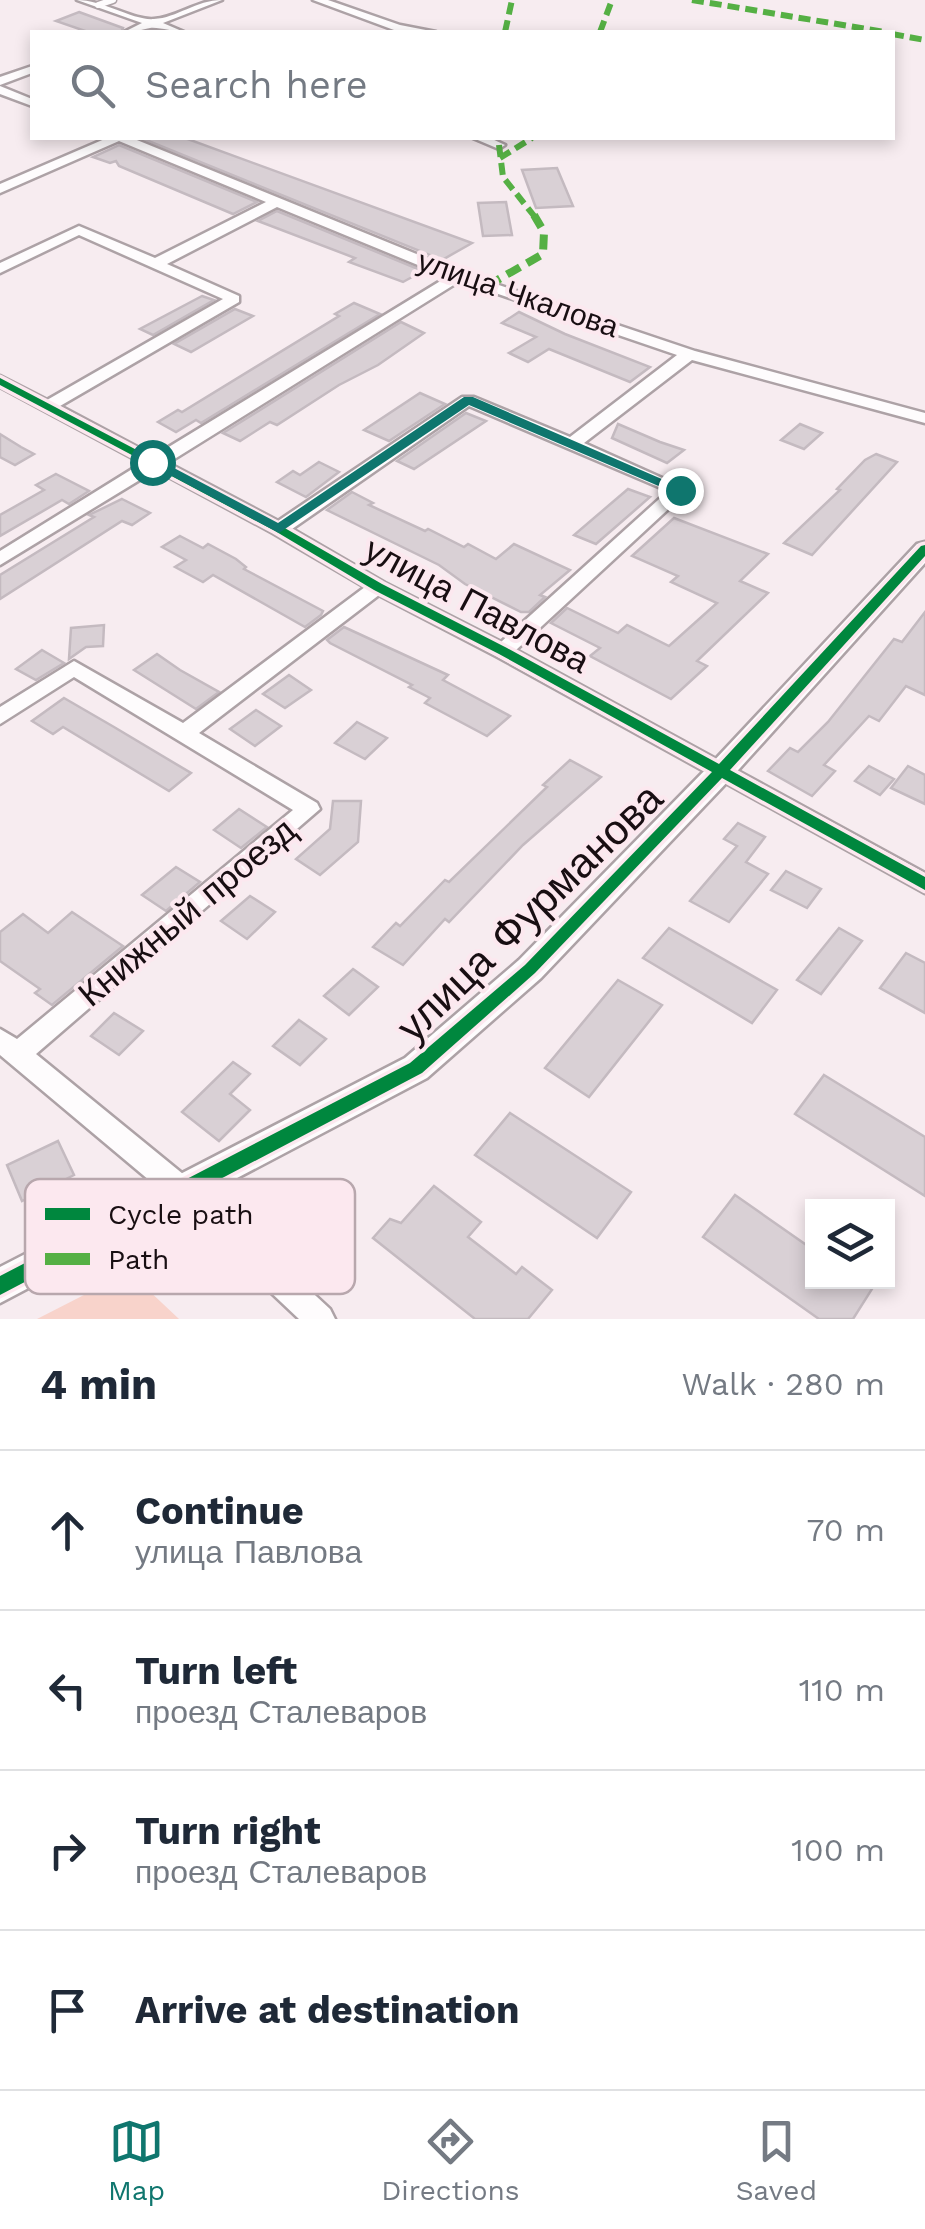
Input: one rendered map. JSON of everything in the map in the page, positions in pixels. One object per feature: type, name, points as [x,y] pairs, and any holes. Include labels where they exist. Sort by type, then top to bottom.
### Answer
[{"type":"street","points":[[82,0],[173,30]]},
{"type":"street","points":[[134,30],[217,0]]},
{"type":"street","points":[[318,0],[414,30]]},
{"type":"street","points":[[0,82],[30,70]]},
{"type":"street","points":[[0,90],[30,102]]},
{"type":"street","points":[[0,189],[114,140]]},
{"type":"street","name":"улица Чкалова","points":[[124,140],[458,276],[688,354],[925,418]]},
{"type":"street","points":[[486,140],[499,144]]},
{"type":"street","points":[[155,264],[276,202]]},
{"type":"street","points":[[0,269],[79,230],[234,299],[48,406]]},
{"type":"street","points":[[0,559],[458,276]]},
{"type":"street","points":[[572,444],[688,354]]},
{"type":"street","name":"улица Павлова","points":[[0,381],[279,529],[378,587],[503,650],[925,884]]},
{"type":"street","points":[[279,529],[468,400],[680,490],[503,650]]},
{"type":"street","name":"улица Фурманова","points":[[208,1179],[416,1068],[530,969],[721,772],[925,548]]},
{"type":"street","points":[[183,734],[378,587]]},
{"type":"street","name":"Книжный проезд","points":[[0,717],[74,668],[308,809],[9,1047]]},
{"type":"street","points":[[9,1047],[168,1179]]},
{"type":"street","name":"улица Фурманова","points":[[0,1286],[25,1273]]},
{"type":"street","points":[[293,1294],[320,1319]]},
{"type":"lane","points":[[98,6],[113,0]]},
{"type":"shaded area","points":[[86,1294],[152,1294],[179,1319],[37,1319]]},
{"type":"building","points":[[79,12],[123,28],[82,30],[56,21]]},
{"type":"building","points":[[146,140],[190,140],[472,243],[442,260]]},
{"type":"building","points":[[119,145],[257,202],[233,214],[119,166],[116,161],[93,157]]},
{"type":"building","points":[[557,168],[573,206],[536,208],[522,170]]},
{"type":"building","points":[[506,202],[512,235],[483,236],[478,203]]},
{"type":"building","points":[[277,211],[423,271],[403,282],[349,262],[355,258],[258,221]]},
{"type":"building","points":[[202,296],[214,300],[153,335],[140,329]]},
{"type":"building","points":[[354,303],[380,314],[201,423],[196,420],[176,432],[158,422],[178,410],[182,412]]},
{"type":"building","points":[[235,309],[253,316],[191,352],[174,344]]},
{"type":"building","points":[[519,312],[650,367],[630,382],[549,349],[528,362],[509,353],[536,337],[502,323]]},
{"type":"building","points":[[401,322],[424,333],[277,425],[270,422],[240,441],[223,433]]},
{"type":"building","points":[[420,393],[445,404],[389,441],[364,430]]},
{"type":"building","points":[[466,413],[486,421],[414,469],[397,461]]},
{"type":"building","points":[[618,424],[684,450],[667,463],[612,438]]},
{"type":"building","points":[[800,424],[822,433],[804,449],[781,440]]},
{"type":"building","points":[[0,434],[34,454],[15,465],[0,457]]},
{"type":"building","points":[[876,454],[897,462],[812,555],[784,543],[840,490],[837,489],[865,460]]},
{"type":"building","points":[[319,462],[339,472],[306,497],[277,482],[293,471],[300,475]]},
{"type":"building","points":[[56,474],[89,491],[69,504],[62,500],[0,536],[0,515],[44,490],[36,485]]},
{"type":"building","points":[[628,489],[650,497],[596,544],[574,535]]},
{"type":"building","points":[[352,492],[373,503],[369,505],[496,559],[514,544],[570,570],[540,595],[545,597],[529,612],[521,612],[465,584],[439,565],[327,510]]},
{"type":"building","points":[[122,499],[150,513],[132,525],[122,521],[0,599],[0,575],[94,517],[89,515]]},
{"type":"building","points":[[674,518],[768,554],[740,581],[768,593],[697,661],[707,666],[671,699],[590,656],[600,648],[551,623],[567,608],[618,633],[627,625],[669,646],[717,603],[671,582],[678,576],[632,556]]},
{"type":"building","points":[[180,536],[203,548],[208,544],[236,559],[244,569],[323,611],[321,615],[305,627],[213,575],[203,582],[175,567],[186,560],[162,547]]},
{"type":"building","points":[[925,612],[925,695],[906,686],[879,721],[869,716],[824,765],[835,771],[812,796],[768,771],[790,748],[798,752],[828,722],[894,639],[902,642]]},
{"type":"building","points":[[104,625],[103,646],[86,647],[69,659],[71,628]]},
{"type":"building","points":[[344,627],[448,675],[443,680],[510,716],[487,736],[425,703],[430,698],[409,687],[412,685],[327,640]]},
{"type":"building","points":[[42,650],[64,663],[36,680],[16,669]]},
{"type":"building","points":[[157,654],[219,692],[196,709],[134,670]]},
{"type":"building","points":[[289,675],[311,690],[285,708],[263,694]]},
{"type":"building","points":[[64,698],[191,773],[169,791],[63,727],[53,734],[32,721]]},
{"type":"building","points":[[256,710],[281,726],[255,746],[230,729]]},
{"type":"building","points":[[357,722],[387,738],[365,759],[335,743]]},
{"type":"building","points":[[570,760],[601,777],[523,845],[449,922],[445,919],[403,965],[373,947],[396,923],[400,926],[445,880],[449,882]]},
{"type":"building","points":[[869,766],[894,779],[880,795],[855,781]]},
{"type":"building","points":[[908,766],[925,775],[925,804],[891,788]]},
{"type":"building","points":[[333,801],[361,801],[358,842],[320,875],[296,859],[330,829]]},
{"type":"building","points":[[239,809],[267,827],[241,848],[214,830]]},
{"type":"building","points":[[738,823],[765,837],[746,862],[768,874],[729,922],[690,901],[737,846],[724,839]]},
{"type":"building","points":[[176,867],[200,882],[166,911],[142,895]]},
{"type":"building","points":[[786,871],[821,889],[807,908],[771,890]]},
{"type":"building","points":[[250,896],[275,912],[247,939],[221,921]]},
{"type":"building","points":[[72,912],[123,946],[52,1005],[35,993],[40,989],[0,961],[0,932],[23,914],[48,933]]},
{"type":"building","points":[[669,928],[777,990],[752,1023],[643,958]]},
{"type":"building","points":[[839,928],[862,941],[821,994],[797,980]]},
{"type":"building","points":[[906,953],[925,963],[925,1013],[880,988]]},
{"type":"building","points":[[353,969],[378,987],[349,1015],[324,996]]},
{"type":"building","points":[[618,980],[662,1005],[589,1097],[545,1068]]},
{"type":"building","points":[[114,1013],[143,1031],[119,1055],[91,1036]]},
{"type":"building","points":[[299,1020],[326,1039],[300,1065],[273,1046]]},
{"type":"building","points":[[233,1062],[250,1074],[230,1094],[250,1110],[219,1141],[182,1112]]},
{"type":"building","points":[[824,1075],[925,1137],[925,1196],[795,1114]]},
{"type":"building","points":[[510,1113],[631,1192],[597,1238],[475,1155]]},
{"type":"building","points":[[58,1141],[74,1175],[66,1179],[25,1179],[22,1201],[7,1165]]},
{"type":"building","points":[[434,1186],[481,1222],[468,1237],[516,1274],[522,1267],[552,1290],[528,1319],[475,1319],[373,1238],[390,1219],[401,1223]]},
{"type":"building","points":[[735,1195],[805,1244],[805,1289],[872,1289],[853,1319],[819,1319],[703,1237]]},
{"type":"marked path","points":[[505,30],[512,0]]},
{"type":"marked path","points":[[601,30],[612,0]]},
{"type":"marked path","points":[[692,0],[873,30]]},
{"type":"marked path","points":[[895,35],[925,40]]},
{"type":"marked path","points":[[500,158],[529,140]]},
{"type":"marked path","points":[[487,286],[543,254],[545,243],[539,223],[503,177],[499,145]]},
{"type":"cycle path","points":[[0,381],[279,529],[378,587],[503,651],[925,884]]},
{"type":"cycle path","points":[[204,1179],[416,1068],[530,969],[721,771],[925,549]]},
{"type":"cycle path","points":[[0,1286],[25,1273]]},
{"type":"route","points":[[152,462],[279,529],[468,400],[680,490]]}]
